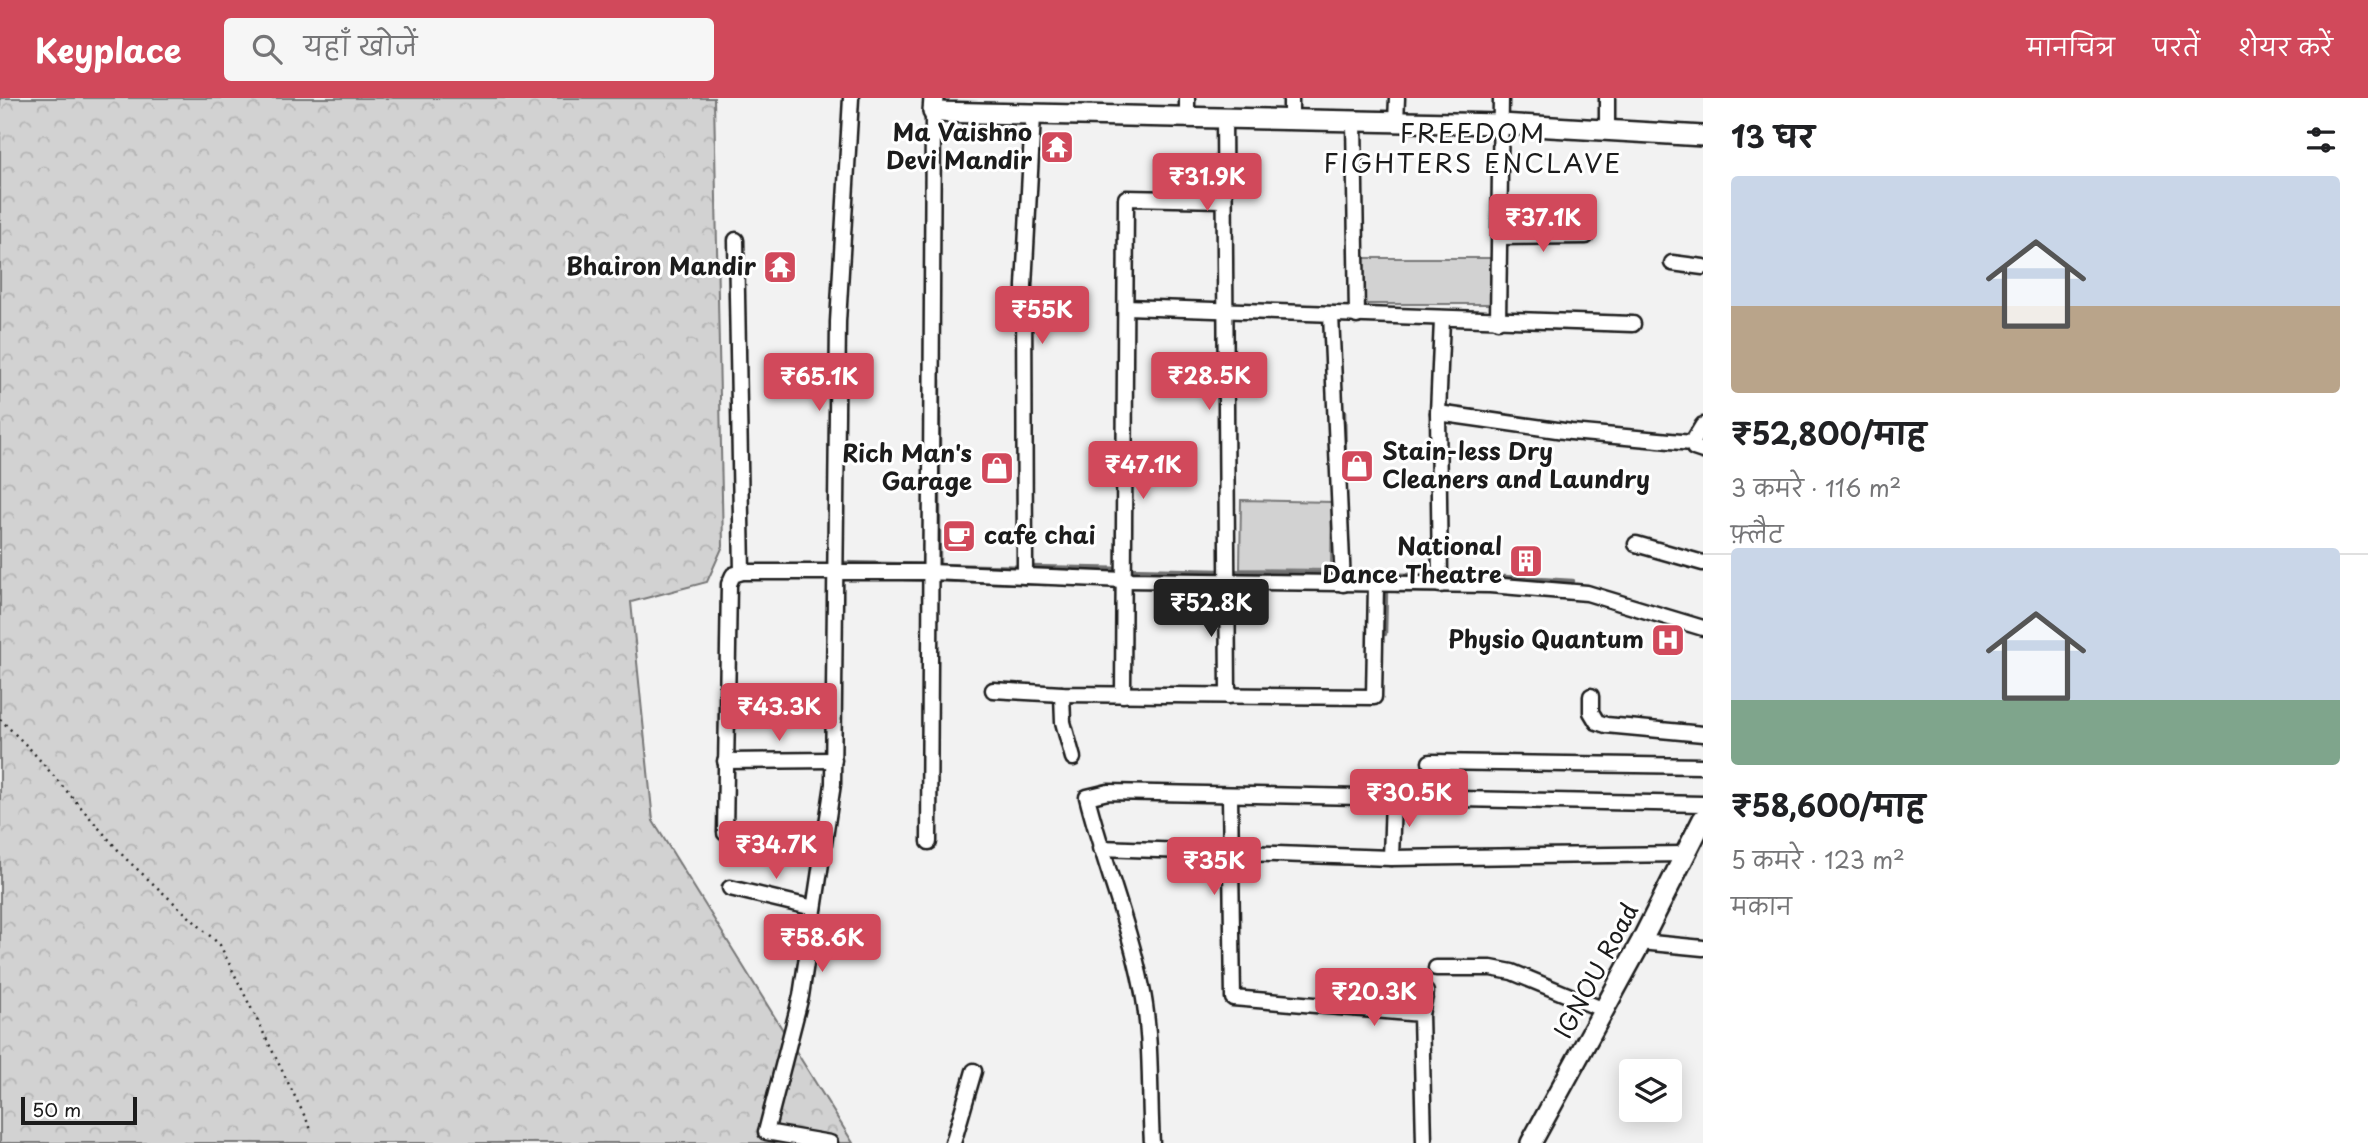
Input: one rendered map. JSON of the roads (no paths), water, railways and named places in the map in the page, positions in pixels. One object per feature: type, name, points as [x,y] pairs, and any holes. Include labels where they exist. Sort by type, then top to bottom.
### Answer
[{"type":"street","points":[[830,1143],[766,1132],[802,996],[834,760],[838,322],[850,98]]},
{"type":"street","points":[[1291,98],[1291,118]]},
{"type":"street","points":[[1396,122],[1397,98]]},
{"type":"street","points":[[1498,321],[1501,98]]},
{"type":"street","points":[[1607,98],[1607,129]]},
{"type":"street","points":[[929,842],[933,105],[1033,116],[1187,107],[1224,116],[1501,124],[1703,136]]},
{"type":"street","points":[[1025,576],[1024,286],[1033,116]]},
{"type":"street","points":[[1224,116],[1228,696]]},
{"type":"street","points":[[1354,120],[1357,316]]},
{"type":"street","points":[[1122,695],[1126,198],[1224,200]]},
{"type":"street","points":[[1499,237],[1586,236]]},
{"type":"street","points":[[736,240],[742,572]]},
{"type":"street","points":[[1672,263],[1703,267]]},
{"type":"street","points":[[1126,307],[1442,320],[1633,324]]},
{"type":"street","points":[[1331,315],[1343,584]]},
{"type":"street","points":[[1440,585],[1438,413],[1442,320]]},
{"type":"street","points":[[1438,413],[1697,447],[1703,425]]},
{"type":"street","points":[[1636,544],[1703,563]]},
{"type":"street","points":[[724,833],[729,584],[733,575],[742,572],[834,573],[930,566],[1025,576],[1125,580],[1490,585],[1587,593],[1703,628]]},
{"type":"street","points":[[993,690],[1062,694],[1374,697],[1376,584]]},
{"type":"street","points":[[1062,694],[1063,722],[1073,758]]},
{"type":"street","points":[[1591,696],[1591,712],[1597,722],[1605,725],[1703,734]]},
{"type":"street","points":[[725,761],[834,760]]},
{"type":"street","points":[[1430,762],[1703,766]]},
{"type":"street","points":[[1152,1143],[1143,992],[1135,954],[1100,848],[1087,797],[1108,792],[1703,804]]},
{"type":"street","points":[[1230,796],[1233,998],[1421,1014]]},
{"type":"street","points":[[1391,858],[1393,799]]},
{"type":"street","name":"IGNOU Road","points":[[1531,1143],[1642,942],[1703,819]]},
{"type":"street","points":[[1100,848],[1231,855],[1391,858],[1684,854]]},
{"type":"street","points":[[730,888],[814,908]]},
{"type":"street","points":[[1642,942],[1703,948]]},
{"type":"street","points":[[1436,968],[1491,968],[1512,972],[1604,1010]]},
{"type":"street","points":[[1424,1143],[1421,1014],[1426,992]]},
{"type":"street","points":[[953,1143],[975,1071]]},
{"type":"waterway","points":[[939,380],[939,564]]},
{"type":"waterway","points":[[1344,411],[1345,466]]},
{"type":"waterway","points":[[1447,556],[1447,576]]},
{"type":"waterway","points":[[843,563],[1504,577],[1573,581]]},
{"type":"waterway","points":[[904,579],[1046,584]]},
{"type":"waterway","points":[[1385,634],[1386,590]]},
{"type":"waterway","points":[[1397,591],[1497,592]]},
{"type":"place","name":"Ma Vaishno Devi Mandir","points":[[1057,147]]},
{"type":"place","name":"Bhairon Mandir","points":[[780,267]]},
{"type":"place","name":"Stain-less Dry Cleaners and Laundry","points":[[1357,466]]},
{"type":"place","name":"Rich Man's Garage","points":[[997,468]]},
{"type":"place","name":"cafe chai","points":[[959,536]]},
{"type":"place","name":"National Dance Theatre","points":[[1526,561]]},
{"type":"place","name":"Physio Quantum","points":[[1668,640]]},
{"type":"district","name":"FREEDOM FIGHTERS ENCLAVE","points":[[1473,149]]}]
